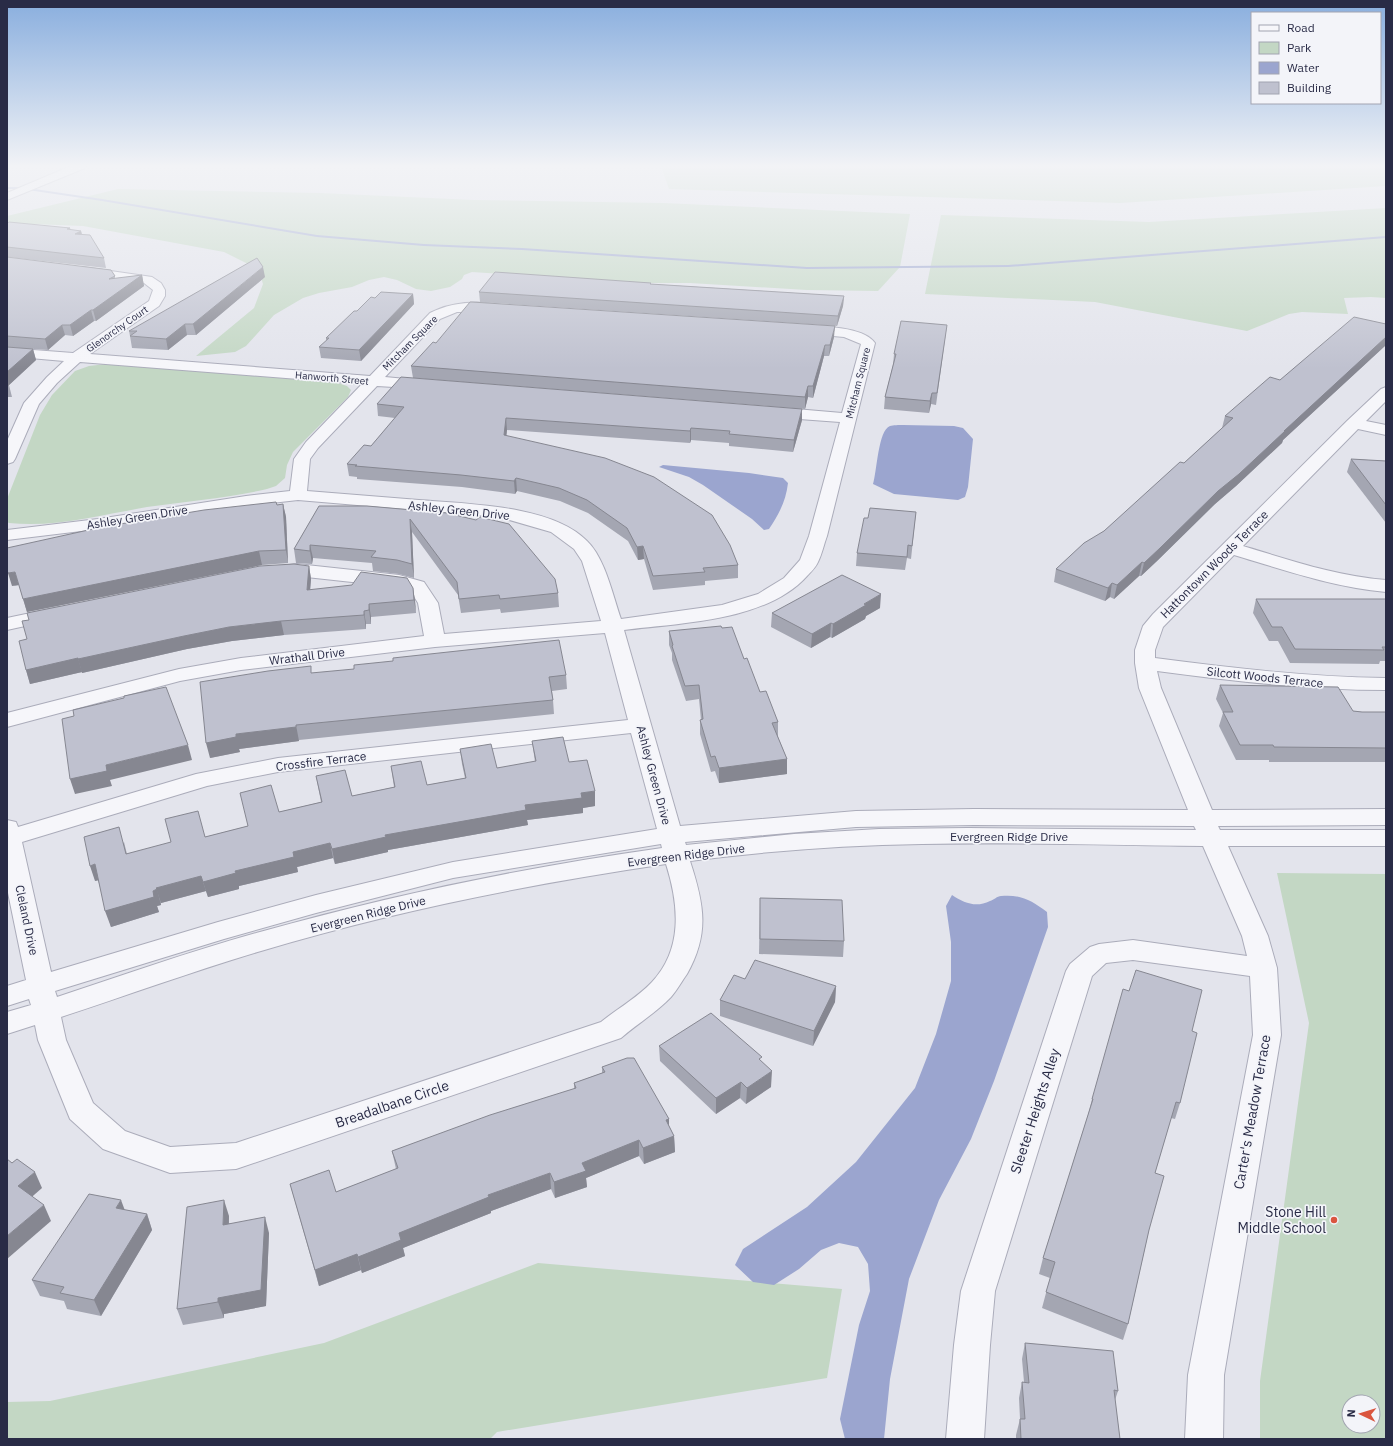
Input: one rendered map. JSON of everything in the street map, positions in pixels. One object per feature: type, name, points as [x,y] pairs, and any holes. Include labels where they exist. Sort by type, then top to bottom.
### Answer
[{"type":"street","name":"Glenorchy Court","points":[[74,270],[148,280],[159,290],[158,296],[154,303],[77,357]]},
{"type":"street","name":"Mitcham Square","points":[[298,495],[302,459],[312,445],[435,316],[442,312],[457,308],[473,307],[513,309]]},
{"type":"street","name":"Mitcham Square","points":[[612,626],[723,611],[750,604],[765,598],[791,582],[809,562],[818,536],[868,343],[860,337],[839,332],[792,329]]},
{"type":"street","name":"Hanworth Street","points":[[7,352],[444,386]]},
{"type":"street","points":[[7,459],[10,444],[32,403],[52,380],[77,357]]},
{"type":"street","name":"Hattontown Woods Terrace","points":[[1207,828],[1150,688],[1145,663],[1145,650],[1153,626],[1386,392]]},
{"type":"street","points":[[754,411],[849,418]]},
{"type":"street","points":[[1354,423],[1386,430]]},
{"type":"street","name":"Ashley Green Drive","points":[[7,536],[98,524],[246,500],[298,495],[499,512],[557,528],[581,545],[591,561],[612,626],[673,845]]},
{"type":"street","points":[[1231,548],[1346,581],[1386,586]]},
{"type":"street","points":[[262,572],[297,570],[399,581],[417,586],[428,603],[435,641]]},
{"type":"street","points":[[7,624],[77,610]]},
{"type":"street","name":"Wrathall Drive","points":[[7,720],[179,674],[241,664],[435,641],[612,626]]},
{"type":"street","name":"Silcott Woods Terrace","points":[[1145,663],[1291,681],[1341,684],[1386,684]]},
{"type":"street","name":"Crossfire Terrace","points":[[8,834],[204,779],[270,766],[640,725]]},
{"type":"street","name":"Evergreen Ridge Drive","points":[[7,996],[44,1000],[117,987],[210,956],[351,917],[434,898],[570,871],[673,845],[788,844],[919,836],[1207,828],[1386,817]]},
{"type":"street","name":"Evergreen Ridge Drive","points":[[1207,828],[1386,838]]},
{"type":"street","name":"Carter's Meadow Terrace","points":[[1204,1439],[1206,1375],[1267,1035],[1263,968],[1255,936],[1207,828]]},
{"type":"street","name":"Cleland Drive","points":[[8,834],[44,1000]]},
{"type":"street","name":"Breadalbane Circle","points":[[44,1000],[52,1040],[81,1110],[114,1140],[170,1160],[236,1156],[611,1030],[662,989],[677,967],[689,940],[690,918],[685,883],[673,845]]},
{"type":"street","name":"Sleeter Heights Alley","points":[[965,1439],[972,1344],[978,1291],[1080,971],[1099,954],[1133,950],[1263,968]]},
{"type":"street","name":"Evergreen Ridge Drive","points":[[7,1024],[44,1000]]},
{"type":"green space","points":[[124,233],[906,233],[900,267],[878,291],[807,290],[690,283],[634,283],[472,272],[464,275],[462,279],[450,287],[431,291],[416,289],[397,280],[384,277],[369,280],[352,287],[319,293],[303,298],[274,315],[246,346],[235,352],[196,356],[254,308],[263,284],[260,274],[254,267],[224,252]]},
{"type":"green space","points":[[937,233],[1386,233],[1386,298],[1344,298],[1348,314],[1302,312],[1289,314],[1247,331],[1095,302],[925,294]]},
{"type":"green space","points":[[106,364],[338,383],[347,386],[351,390],[348,397],[293,452],[287,465],[285,478],[276,486],[237,495],[147,507],[78,520],[44,524],[7,522],[7,499],[40,415],[52,395],[75,371],[89,366]]},
{"type":"green space","name":"Stone Hill Middle School","points":[[1277,873],[1386,874],[1386,1439],[1260,1439],[1260,1381],[1309,1023]]},
{"type":"green space","points":[[538,1263],[842,1289],[827,1378],[497,1432],[490,1439],[7,1439],[7,1402],[50,1401],[324,1343]]},
{"type":"water","points":[[894,425],[954,426],[963,428],[973,439],[968,487],[965,497],[958,500],[894,494],[873,484],[880,443],[886,429]]},
{"type":"water","points":[[663,465],[749,473],[783,478],[788,483],[784,502],[769,529],[764,530],[752,519],[703,485],[689,477],[659,467]]},
{"type":"water","points":[[952,895],[970,904],[985,903],[1000,896],[1015,896],[1026,899],[1047,912],[1048,927],[994,1081],[971,1139],[939,1200],[909,1279],[890,1379],[884,1439],[845,1439],[840,1419],[859,1325],[870,1291],[868,1264],[858,1247],[839,1243],[821,1250],[799,1269],[774,1285],[753,1282],[735,1265],[743,1249],[807,1207],[856,1162],[915,1088],[936,1034],[951,981],[951,942],[946,906]]},
{"type":"building","points":[[7,233],[76,233],[90,235],[104,258],[7,247]]},
{"type":"building","points":[[7,257],[111,270],[115,276],[109,279],[142,275],[70,325],[62,325],[45,339],[7,336]]},
{"type":"building","points":[[257,258],[263,267],[193,324],[185,324],[166,339],[130,336],[137,331],[129,331]]},
{"type":"building","points":[[495,272],[651,283],[650,284],[844,296],[838,316],[479,292]]},
{"type":"building","points":[[381,292],[413,294],[359,350],[319,347],[329,338],[326,338],[354,311],[357,311],[371,297],[375,298]]},
{"type":"building","points":[[470,302],[835,326],[830,345],[825,345],[813,386],[808,386],[805,397],[411,366],[433,342],[436,343]]},
{"type":"building","points":[[1354,317],[1386,324],[1386,337],[1239,474],[1218,491],[1144,563],[1142,562],[1117,585],[1112,583],[1108,588],[1056,569],[1084,543],[1104,531],[1180,462],[1184,463],[1233,418],[1225,416],[1270,377],[1280,380]]},
{"type":"building","points":[[901,321],[947,325],[937,393],[932,393],[930,401],[885,397],[896,354],[894,354]]},
{"type":"building","points":[[7,347],[33,349],[7,372]]},
{"type":"building","points":[[401,377],[802,409],[794,440],[729,434],[730,431],[691,428],[690,431],[506,418],[504,435],[605,458],[654,477],[712,515],[730,545],[738,565],[703,568],[705,572],[653,576],[643,546],[637,547],[627,528],[587,500],[559,488],[516,478],[514,481],[347,464],[364,445],[371,446],[404,407],[377,404]]},
{"type":"building","points":[[1351,459],[1386,461],[1386,505]]},
{"type":"building","points":[[276,502],[277,505],[283,504],[286,550],[259,551],[23,599],[15,572],[8,573],[7,570],[7,548],[102,527],[204,510]]},
{"type":"building","points":[[319,506],[367,506],[447,513],[476,520],[480,517],[509,524],[555,579],[558,593],[500,599],[499,595],[459,599],[457,582],[410,519],[412,564],[397,560],[371,557],[376,551],[310,545],[310,551],[294,549]]},
{"type":"building","points":[[870,508],[916,512],[912,546],[908,545],[907,557],[857,553],[864,518],[868,518]]},
{"type":"building","points":[[294,564],[309,566],[307,590],[352,585],[361,572],[407,578],[413,588],[414,600],[369,604],[369,610],[364,611],[364,615],[281,621],[229,627],[26,670],[19,641],[27,639],[22,621],[29,620],[27,613],[260,566]]},
{"type":"building","points":[[842,575],[881,594],[864,604],[866,605],[812,634],[772,613]]},
{"type":"building","points":[[1256,599],[1386,599],[1386,647],[1382,647],[1384,650],[1295,649],[1282,627],[1272,627]]},
{"type":"building","points":[[721,626],[722,628],[732,627],[744,659],[747,658],[760,692],[766,691],[778,722],[772,723],[787,759],[719,768],[715,756],[711,757],[700,720],[703,719],[699,685],[685,686],[672,646],[669,631]]},
{"type":"building","points":[[559,640],[566,675],[549,677],[553,700],[296,725],[296,727],[236,734],[236,737],[206,743],[200,682],[311,666],[311,673],[354,669],[354,665],[393,661],[393,658]]},
{"type":"building","points":[[1220,685],[1338,687],[1353,711],[1386,712],[1386,748],[1274,747],[1273,745],[1240,745],[1223,712],[1233,712]]},
{"type":"building","points":[[166,687],[188,745],[106,765],[107,771],[70,779],[62,719],[74,716],[73,710],[124,698],[124,696]]},
{"type":"building","points":[[563,737],[569,762],[587,760],[595,791],[581,793],[582,798],[525,805],[526,810],[385,835],[386,837],[332,849],[330,843],[293,852],[294,857],[235,871],[236,873],[203,882],[201,876],[156,888],[157,889],[153,891],[154,897],[105,911],[95,864],[90,866],[84,837],[119,827],[126,854],[171,842],[165,819],[198,811],[205,837],[248,826],[240,793],[271,785],[279,812],[322,802],[316,776],[345,770],[352,796],[395,787],[391,766],[421,761],[427,785],[466,778],[460,749],[491,744],[497,768],[536,761],[532,741]]},
{"type":"building","points":[[760,898],[842,900],[844,941],[760,939]]},
{"type":"building","points":[[755,960],[836,986],[814,1031],[720,1000],[734,975],[745,979]]},
{"type":"building","points":[[1136,970],[1202,990],[1192,1031],[1197,1033],[1180,1103],[1176,1102],[1155,1173],[1164,1176],[1149,1230],[1128,1324],[1046,1292],[1055,1262],[1043,1258],[1093,1099],[1123,989],[1129,991]]},
{"type":"building","points":[[711,1013],[762,1057],[759,1059],[772,1071],[747,1088],[741,1082],[716,1098],[659,1046]]},
{"type":"building","points":[[627,1058],[634,1058],[669,1119],[666,1120],[674,1136],[643,1148],[639,1140],[582,1163],[586,1171],[554,1182],[550,1173],[488,1195],[489,1197],[399,1233],[401,1240],[358,1257],[357,1254],[315,1270],[290,1184],[329,1170],[336,1192],[398,1168],[392,1151],[490,1115],[576,1088],[574,1083],[605,1072],[602,1067]]},
{"type":"building","points":[[7,1159],[12,1163],[17,1159],[35,1172],[18,1186],[44,1205],[7,1236]]},
{"type":"building","points":[[89,1194],[121,1200],[116,1208],[147,1214],[94,1300],[60,1293],[64,1287],[32,1280]]},
{"type":"building","points":[[224,1200],[223,1225],[265,1217],[261,1290],[218,1298],[218,1302],[177,1309],[187,1207]]},
{"type":"building","points":[[1025,1343],[1113,1351],[1118,1391],[1114,1390],[1120,1439],[1021,1439],[1020,1419],[1025,1419],[1022,1382],[1029,1383]]},
{"type":"waterway","points":[[302,233],[424,245],[522,249],[807,268],[1008,266],[1386,237]]},
{"type":"place","name":"Stone Hill Middle School","points":[[1334,1220]]}]
